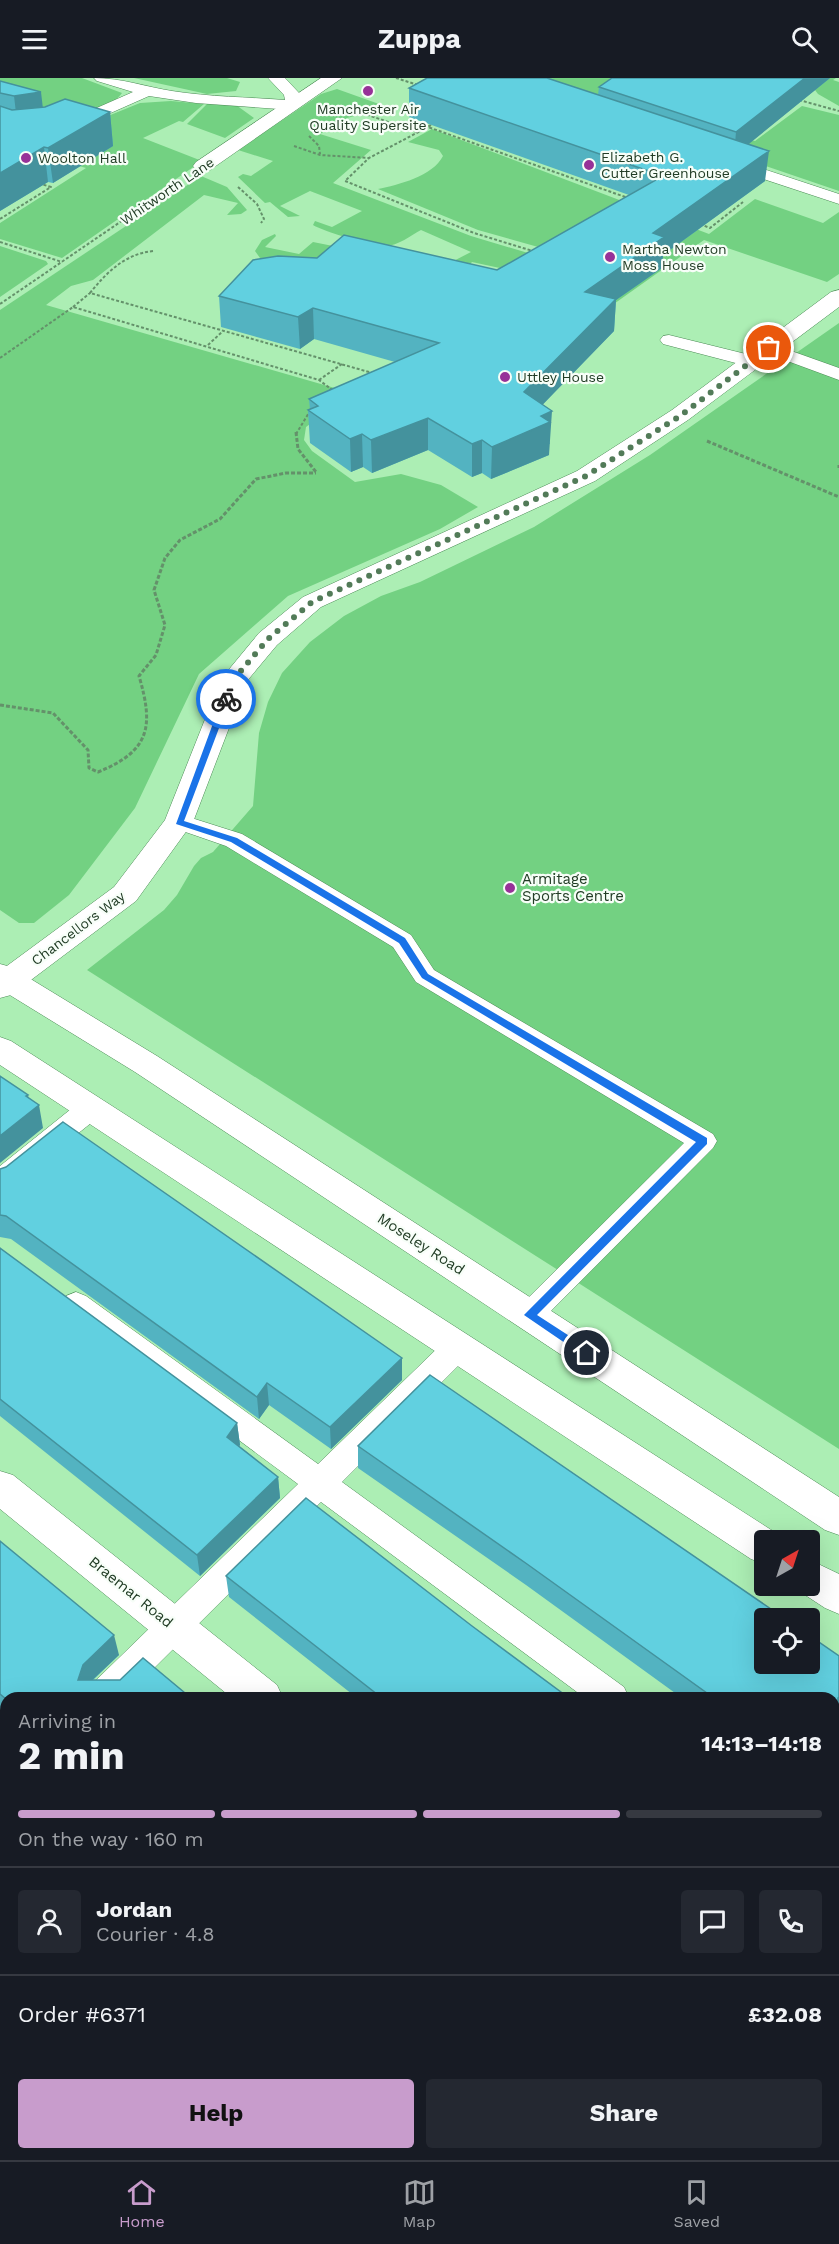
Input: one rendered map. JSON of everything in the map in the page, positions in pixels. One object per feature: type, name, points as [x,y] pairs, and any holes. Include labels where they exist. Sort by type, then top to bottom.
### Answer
[{"type":"street","name":"Whitworth Lane","points":[[203,166],[333,78]]},
{"type":"street","name":"Chancellors Way","points":[[3,981],[125,894],[179,822],[234,679],[268,639],[312,602],[586,476],[667,424],[839,297]]},
{"type":"street","name":"Moseley Road","points":[[3,981],[146,1064],[839,1518]]},
{"type":"street","points":[[0,1049],[754,1540]]},
{"type":"street","name":"Braemar Road","points":[[0,1487],[256,1692]]},
{"type":"street","points":[[820,1584],[839,1596]]},
{"type":"lane","points":[[102,78],[125,87],[180,97],[293,105],[292,94],[276,78]]},
{"type":"lane","points":[[61,129],[149,91]]},
{"type":"lane","points":[[712,157],[839,199]]},
{"type":"lane","points":[[669,340],[760,355],[839,374]]},
{"type":"lane","points":[[179,822],[234,840],[402,941],[425,976],[703,1141],[529,1315]]},
{"type":"lane","points":[[0,1181],[91,1108]]},
{"type":"lane","points":[[57,1290],[604,1692]]},
{"type":"lane","points":[[107,1692],[459,1346]]},
{"type":"path","points":[[396,78],[427,88]]},
{"type":"path","points":[[792,98],[839,111]]},
{"type":"path","points":[[812,99],[815,104]]},
{"type":"path","points":[[340,106],[418,132]]},
{"type":"path","points":[[438,120],[369,158],[345,181],[474,233],[538,252]]},
{"type":"path","points":[[428,126],[632,200]]},
{"type":"path","points":[[299,136],[310,136],[319,146],[321,155]]},
{"type":"path","points":[[291,145],[321,155],[369,158]]},
{"type":"path","points":[[203,166],[241,188],[261,211],[264,219],[261,223]]},
{"type":"path","name":"Whitworth Lane","points":[[0,304],[203,166]]},
{"type":"path","points":[[0,217],[51,187],[41,184]]},
{"type":"path","points":[[699,224],[710,228],[748,198]]},
{"type":"path","points":[[0,242],[62,262]]},
{"type":"path","points":[[0,358],[73,307],[90,293],[102,277],[130,257],[137,253],[153,251]]},
{"type":"path","points":[[90,293],[385,376]]},
{"type":"path","points":[[73,307],[208,345],[319,380],[331,389],[324,396]]},
{"type":"path","points":[[208,345],[224,331]]},
{"type":"path","points":[[319,380],[342,364]]},
{"type":"path","points":[[0,705],[53,713],[88,750],[89,768],[98,772],[123,763],[141,745],[148,725],[149,704],[139,676],[156,655],[165,625],[154,590],[165,558],[180,540],[220,519],[256,479],[286,473],[316,473],[299,452],[294,438],[299,423],[311,411]]},
{"type":"path","points":[[667,424],[839,497]]},
{"type":"green space","points":[[0,78],[82,78],[122,93],[99,109],[83,112],[47,115],[0,114]]},
{"type":"green space","points":[[134,78],[227,78],[240,82],[236,91],[207,94]]},
{"type":"green space","points":[[523,78],[634,78],[628,114]]},
{"type":"green space","points":[[806,78],[836,78],[833,80],[839,82],[839,106],[818,94]]},
{"type":"green space","points":[[337,89],[379,104],[370,112],[347,118],[320,134],[371,150],[333,183],[471,236],[632,284],[563,254],[478,230],[378,189],[414,178],[438,163],[443,156],[439,150],[408,142],[432,129],[709,234],[755,199],[823,223],[839,212],[839,274],[827,282],[704,240],[611,306],[509,270],[472,262],[459,276],[438,269],[471,252],[421,230],[390,246],[380,246],[327,231],[313,225],[315,221],[332,227],[362,211],[310,191],[280,206],[300,216],[288,217],[270,202],[265,203],[238,177],[243,174],[251,176],[273,161],[238,150],[321,94]]},
{"type":"green space","points":[[171,101],[204,104],[183,122],[179,121],[143,138],[202,161],[62,258],[0,239],[0,223],[86,168],[24,150],[140,103]]},
{"type":"green space","points":[[207,104],[236,105],[254,118],[225,138],[187,124]]},
{"type":"green space","points":[[802,106],[839,115],[839,191],[687,139],[713,130],[755,141]]},
{"type":"green space","points":[[201,176],[227,187],[247,210],[241,214],[227,215],[238,203],[204,195],[93,280],[71,286],[46,305],[352,393],[306,427],[304,440],[312,451],[355,482],[401,474],[441,485],[478,507],[440,529],[288,596],[199,674],[135,808],[69,895],[34,923],[19,923],[0,910],[0,310]]},
{"type":"green space","points":[[275,234],[276,236],[265,247],[299,254],[313,242],[343,248],[281,275],[255,251],[262,240]]},
{"type":"green space","points":[[0,246],[46,261],[48,264],[0,297]]},
{"type":"green space","name":"Armitage Sports Centre","points":[[839,323],[839,1449],[87,970],[164,910],[177,895],[194,866],[201,858],[213,852],[253,806],[259,733],[268,702],[282,673],[310,642],[344,616],[381,596],[420,582],[534,527],[650,455]]},
{"type":"building","points":[[427,78],[547,78],[769,151],[653,233],[664,237],[585,292],[616,299],[524,392],[552,411],[541,416],[550,422],[492,447],[482,440],[472,444],[428,418],[371,440],[362,434],[350,439],[308,410],[318,406],[309,399],[439,343],[313,308],[298,317],[219,296],[253,260],[278,256],[317,258],[344,235],[497,270],[663,176],[409,88]]},
{"type":"building","points":[[612,78],[805,78],[736,132],[599,87]]},
{"type":"building","points":[[0,81],[41,92],[14,96],[0,93]]},
{"type":"building","points":[[65,99],[110,112],[0,173],[0,106],[12,110],[45,107]]},
{"type":"building","points":[[0,1076],[39,1105],[0,1136]]},
{"type":"building","points":[[63,1122],[402,1358],[330,1427],[267,1383],[257,1397],[6,1216],[0,1215],[0,1169],[6,1167]]},
{"type":"building","points":[[0,1248],[237,1423],[227,1437],[278,1477],[197,1555],[0,1399]]},
{"type":"building","points":[[430,1375],[769,1608],[754,1608],[754,1674],[820,1674],[820,1643],[839,1656],[839,1692],[706,1692],[358,1446]]},
{"type":"building","points":[[306,1498],[561,1692],[374,1692],[226,1576]]},
{"type":"building","points":[[0,1541],[114,1635],[83,1665],[78,1680],[120,1680],[143,1658],[184,1692],[0,1692]]},
{"type":"way so far","points":[[226,699],[234,679],[268,639],[312,602],[586,476],[680,416],[769,348]]},
{"type":"place","name":"Manchester Air Quality Supersite","points":[[368,91]]},
{"type":"place","name":"Woolton Hall","points":[[26,158]]},
{"type":"place","name":"Elizabeth G. Cutter Greenhouse","points":[[589,165]]},
{"type":"place","name":"Martha Newton Moss House","points":[[610,257]]},
{"type":"place","name":"Uttley House","points":[[505,377]]},
{"type":"place","name":"Armitage Sports Centre","points":[[510,888]]},
{"type":"route","points":[[226,699],[179,822],[234,840],[402,941],[425,976],[703,1141],[529,1315],[587,1353]]}]
